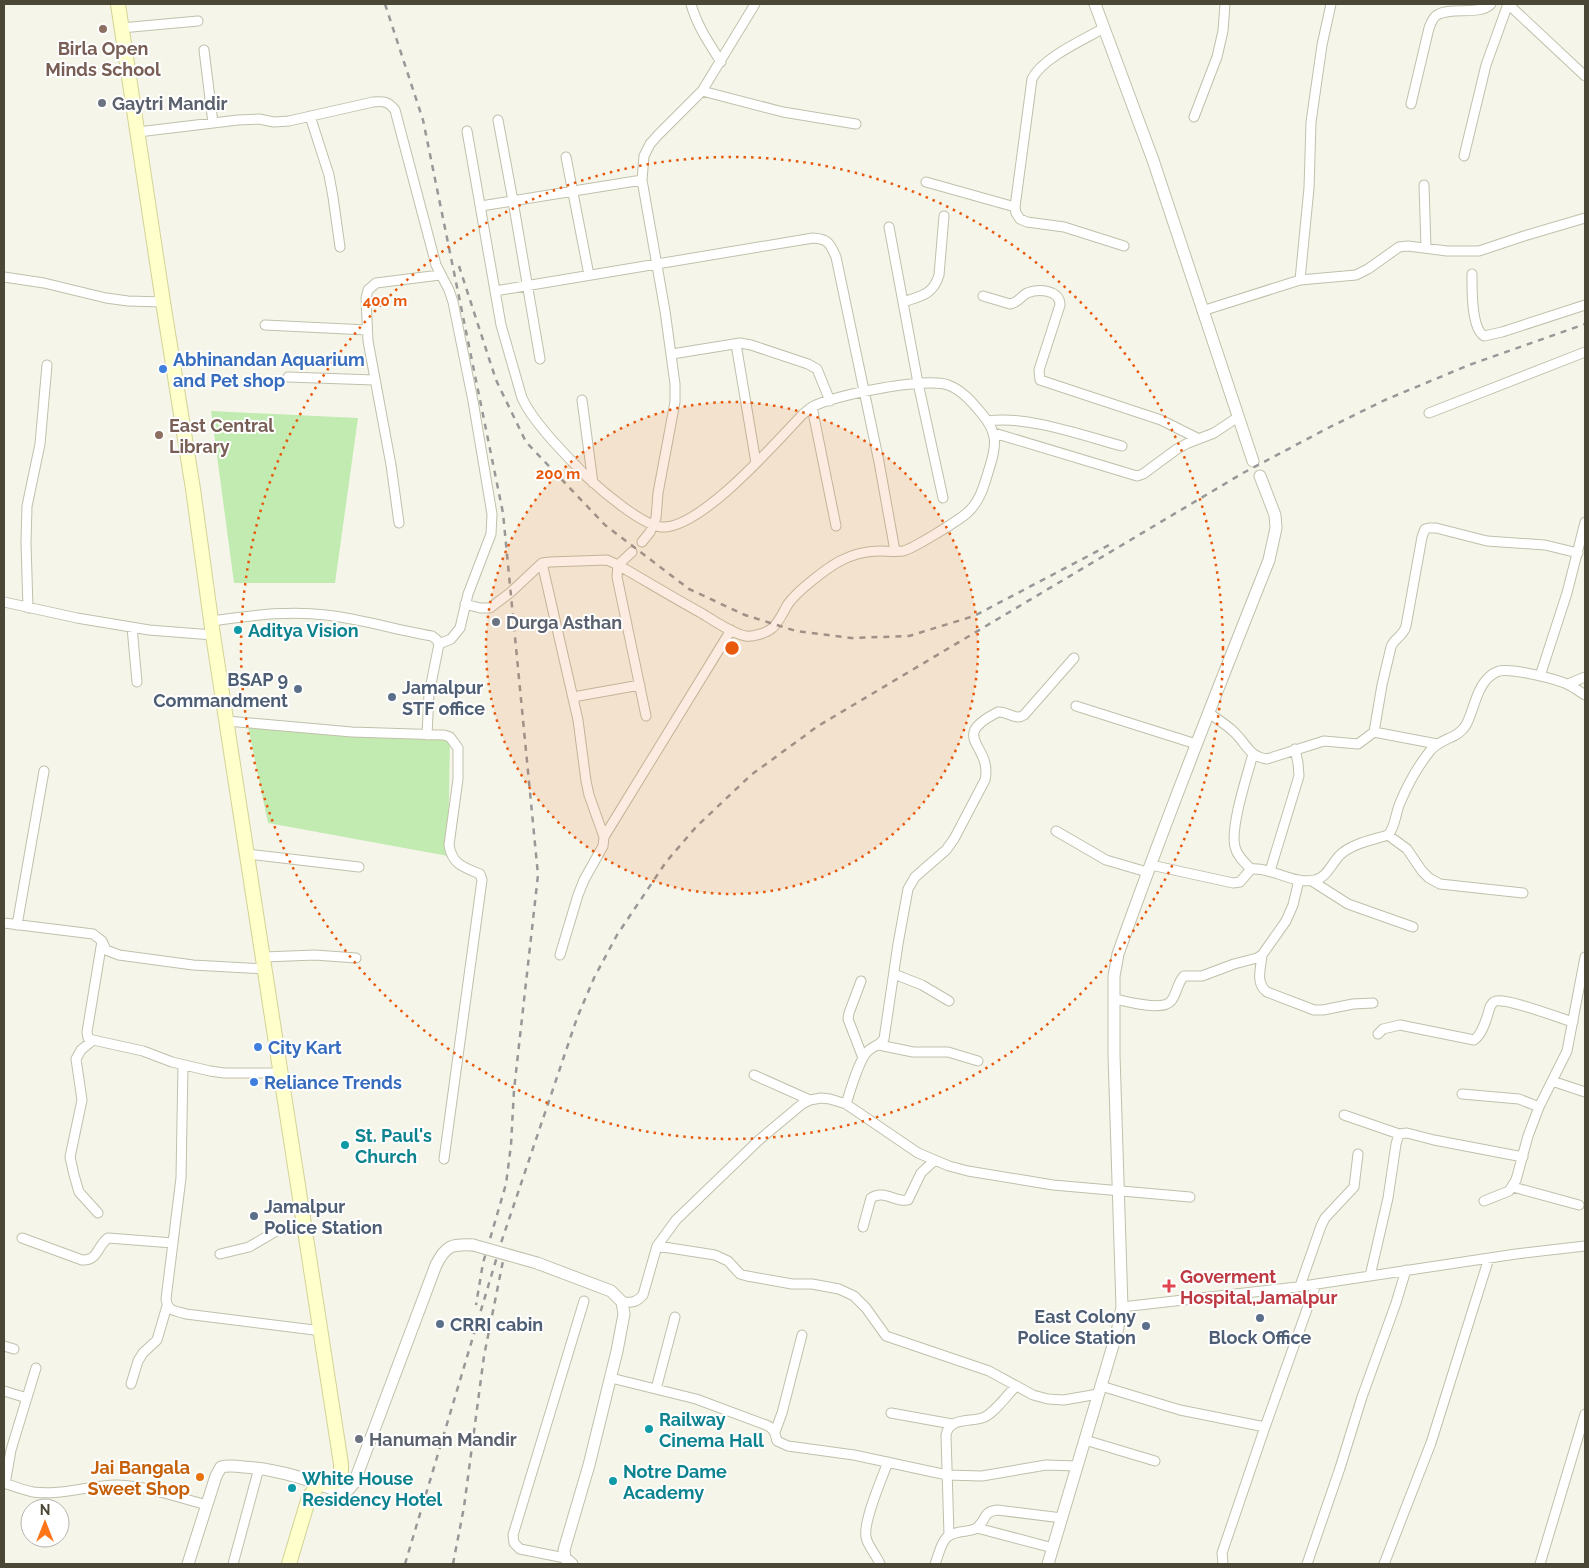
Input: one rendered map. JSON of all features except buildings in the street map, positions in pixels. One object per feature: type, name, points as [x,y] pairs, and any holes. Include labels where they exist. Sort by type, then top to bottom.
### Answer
[{"type":"main road","points":[[118,4],[212,628],[231,722],[248,854],[342,1464],[341,1475],[336,1482],[320,1483],[309,1498],[289,1564]]},
{"type":"street","points":[[691,4],[702,33],[721,62]]},
{"type":"street","points":[[642,542],[654,526],[658,493],[675,402],[675,376],[672,354],[642,180],[644,156],[650,144],[702,91],[755,4]]},
{"type":"street","points":[[1095,4],[1153,160],[1253,461]]},
{"type":"street","points":[[1194,118],[1217,57],[1223,31],[1225,4]]},
{"type":"street","points":[[1300,280],[1309,188],[1311,122],[1322,45],[1331,4]]},
{"type":"street","points":[[1411,104],[1433,18],[1445,12],[1487,8],[1490,4]]},
{"type":"street","points":[[1464,156],[1486,65],[1508,4],[1585,76]]},
{"type":"street","points":[[121,28],[198,21]]},
{"type":"street","points":[[1104,28],[1049,60],[1035,73],[1032,79],[1015,207],[1020,219],[1027,222],[1064,227],[1124,246]]},
{"type":"street","points":[[204,50],[213,123]]},
{"type":"street","points":[[702,91],[783,112],[856,124]]},
{"type":"street","points":[[138,132],[259,119],[282,122],[384,101],[395,110],[436,265],[453,302],[473,401],[492,514],[491,534],[477,566],[460,628],[451,639],[439,644]]},
{"type":"street","points":[[310,116],[329,175],[340,247]]},
{"type":"street","points":[[498,120],[514,201],[540,359]]},
{"type":"street","points":[[466,604],[480,608],[490,608],[511,592],[542,563],[607,560],[731,630],[747,636],[771,630],[794,598],[838,562],[855,554],[871,551],[911,549],[968,513],[977,502],[983,489],[994,455],[996,442],[988,421],[974,404],[960,391],[938,382],[903,384],[830,401],[812,407],[803,414],[728,490],[692,518],[674,526],[654,526],[623,507],[594,483],[560,449],[526,407],[501,325],[467,131]]},
{"type":"street","points":[[566,157],[589,275]]},
{"type":"street","points":[[481,206],[642,180]]},
{"type":"street","points":[[926,182],[1015,207]]},
{"type":"street","points":[[1424,185],[1426,248]]},
{"type":"street","points":[[902,302],[927,294],[936,283],[939,275],[944,216]]},
{"type":"street","points":[[1202,311],[1300,280],[1356,275],[1368,269],[1399,247],[1447,251],[1479,251],[1585,218]]},
{"type":"street","points":[[889,227],[918,383],[943,498]]},
{"type":"street","points":[[495,291],[813,238],[824,239],[831,245],[836,257],[895,551]]},
{"type":"street","points":[[1472,274],[1473,306],[1479,330],[1484,336],[1585,305]]},
{"type":"street","points":[[399,523],[391,465],[374,380],[367,330],[366,298],[368,290],[376,283],[440,275]]},
{"type":"street","points":[[4,277],[44,282],[106,298],[162,302]]},
{"type":"street","points":[[983,296],[1014,304],[1032,292],[1053,292],[1058,296],[1060,305],[1039,370],[1040,380],[1161,420],[1199,439]]},
{"type":"street","points":[[265,324],[367,330]]},
{"type":"street","points":[[672,354],[736,344],[751,344],[808,364],[818,370],[830,401]]},
{"type":"street","points":[[736,344],[756,463]]},
{"type":"street","points":[[1429,413],[1585,352]]},
{"type":"street","points":[[28,608],[27,506],[40,444],[47,365]]},
{"type":"street","points":[[288,377],[374,380]]},
{"type":"street","points":[[582,400],[594,483]]},
{"type":"street","points":[[812,407],[836,526]]},
{"type":"street","points":[[994,433],[1137,476],[1143,474],[1177,449],[1220,430],[1238,417]]},
{"type":"street","points":[[988,421],[1000,419],[1036,424],[1122,446]]},
{"type":"street","points":[[1048,1564],[1117,1332],[1122,1307],[1114,1054],[1114,976],[1118,954],[1196,744],[1269,560],[1274,540],[1275,515],[1260,476]]},
{"type":"street","points":[[1540,676],[1567,593],[1585,522]]},
{"type":"street","points":[[1208,713],[1234,732],[1253,754],[1267,759],[1324,741],[1358,744],[1374,732],[1390,648],[1392,642],[1402,636],[1406,626],[1425,530],[1436,528],[1487,541],[1545,545],[1578,553]]},
{"type":"street","points":[[632,552],[618,565],[617,577],[646,716]]},
{"type":"street","points":[[542,563],[578,720],[589,795],[604,837]]},
{"type":"street","points":[[4,602],[77,618],[149,630],[212,628],[281,613],[325,615],[432,636],[439,644],[429,694],[427,735]]},
{"type":"street","points":[[132,627],[137,682]]},
{"type":"street","points":[[560,955],[578,896],[584,880],[603,846],[604,837],[731,630]]},
{"type":"street","points":[[846,1104],[863,1058],[868,1050],[879,1045],[884,1039],[904,906],[911,883],[914,877],[946,850],[954,839],[985,780],[987,771],[986,761],[973,738],[976,727],[998,712],[1003,711],[1020,718],[1024,716],[1074,658]]},
{"type":"street","points":[[1056,831],[1106,860],[1149,869],[1233,883],[1240,882],[1251,869],[1261,868],[1299,880],[1312,881],[1320,879],[1340,855],[1351,848],[1388,835],[1394,824],[1398,806],[1424,759],[1436,744],[1456,735],[1467,724],[1482,687],[1489,677],[1499,671],[1515,671],[1568,684],[1585,695]]},
{"type":"street","points":[[1568,684],[1585,677]]},
{"type":"street","points":[[573,697],[640,685]]},
{"type":"street","points":[[1076,706],[1196,744]]},
{"type":"street","points":[[231,722],[352,732],[450,737],[458,748],[458,779],[449,845],[451,855],[456,862],[464,868],[480,874],[482,880],[444,1159]]},
{"type":"street","points":[[1374,732],[1436,744]]},
{"type":"street","points":[[1270,871],[1298,776],[1295,749]]},
{"type":"street","points":[[1251,869],[1238,854],[1235,848],[1234,836],[1253,754]]},
{"type":"street","points":[[17,925],[44,771]]},
{"type":"street","points":[[1388,835],[1407,848],[1422,871],[1429,878],[1440,884],[1523,893]]},
{"type":"street","points":[[248,854],[358,867]]},
{"type":"street","points":[[1114,999],[1152,1005],[1166,1005],[1173,999],[1180,980],[1184,976],[1202,976],[1262,955],[1286,921],[1293,905],[1299,880]]},
{"type":"street","points":[[1312,881],[1348,904],[1413,927]]},
{"type":"street","points":[[4,923],[86,932],[98,937],[106,950],[119,955],[193,965],[265,963],[315,955],[356,958]]},
{"type":"street","points":[[102,941],[87,1032],[88,1038],[144,1051],[183,1065],[224,1073],[282,1072]]},
{"type":"street","points":[[1262,955],[1259,981],[1261,988],[1267,992],[1314,1010],[1373,1003]]},
{"type":"street","points":[[1484,1201],[1509,1191],[1513,1186],[1528,1136],[1567,1051],[1585,957]]},
{"type":"street","points":[[894,974],[922,985],[948,1001]]},
{"type":"street","points":[[861,981],[848,1019],[863,1058]]},
{"type":"street","points":[[1378,1034],[1383,1028],[1400,1025],[1474,1040],[1478,1038],[1481,1032],[1490,1007],[1498,1001],[1522,1005],[1573,1022]]},
{"type":"street","points":[[93,1040],[81,1050],[76,1059],[82,1100],[70,1157],[79,1192],[98,1213]]},
{"type":"street","points":[[879,1045],[912,1052],[948,1052],[978,1060]]},
{"type":"street","points":[[132,1384],[138,1361],[157,1340],[167,1306],[166,1298],[181,1178],[183,1065]]},
{"type":"street","points":[[754,1075],[810,1100]]},
{"type":"street","points":[[1552,1081],[1585,1092]]},
{"type":"street","points":[[1462,1094],[1515,1099],[1540,1107]]},
{"type":"street","points":[[622,1302],[632,1303],[638,1301],[644,1295],[657,1246],[676,1220],[759,1140],[802,1104],[810,1100],[830,1099],[846,1104],[918,1153],[949,1166],[984,1174],[1053,1185],[1190,1197]]},
{"type":"street","points":[[1344,1114],[1400,1134],[1407,1133],[1523,1157]]},
{"type":"street","points":[[1370,1276],[1388,1198],[1396,1144],[1400,1134]]},
{"type":"street","points":[[1300,1286],[1324,1218],[1354,1186],[1358,1154]]},
{"type":"street","points":[[863,1227],[870,1198],[876,1195],[893,1197],[904,1201],[908,1200],[921,1173],[935,1160]]},
{"type":"street","points":[[1513,1186],[1579,1205]]},
{"type":"street","points":[[220,1254],[249,1247],[278,1230],[305,1227]]},
{"type":"street","points":[[22,1238],[82,1260],[94,1257],[103,1242],[108,1238],[173,1243]]},
{"type":"street","points":[[188,1564],[216,1476],[221,1467],[259,1468],[309,1479],[342,1492],[348,1490],[354,1483],[439,1259],[448,1248],[460,1244],[537,1263],[611,1291],[622,1302],[624,1314],[610,1378],[589,1466],[564,1550],[569,1561]]},
{"type":"street","points":[[657,1246],[715,1255],[728,1261],[740,1274],[748,1276],[792,1284],[812,1284],[839,1289],[854,1296],[866,1308],[886,1336],[990,1371],[1033,1395],[1048,1399],[1064,1400],[1099,1390],[1180,1410],[1265,1427]]},
{"type":"street","points":[[1122,1307],[1316,1284],[1489,1258],[1585,1246]]},
{"type":"street","points":[[1384,1564],[1431,1443],[1489,1258]]},
{"type":"street","points":[[1307,1564],[1406,1270]]},
{"type":"street","points":[[1223,1564],[1222,1553],[1316,1284]]},
{"type":"street","points":[[569,1561],[520,1549],[514,1543],[513,1535],[584,1301]]},
{"type":"street","points":[[167,1306],[186,1314],[322,1331]]},
{"type":"street","points":[[656,1389],[675,1317]]},
{"type":"street","points":[[802,1335],[782,1413],[775,1432],[776,1441],[788,1446],[854,1455],[947,1475],[982,1476],[1046,1466],[1077,1466]]},
{"type":"street","points":[[4,1346],[14,1349]]},
{"type":"street","points":[[36,1368],[11,1450],[4,1484],[33,1492],[115,1485],[131,1486],[207,1505]]},
{"type":"street","points":[[610,1378],[696,1399],[766,1424],[775,1432]]},
{"type":"street","points":[[891,1413],[952,1424],[984,1418],[1016,1386]]},
{"type":"street","points":[[4,1392],[27,1398]]},
{"type":"street","points":[[1540,1564],[1585,1414]]},
{"type":"street","points":[[949,1535],[946,1435],[947,1429],[952,1424]]},
{"type":"street","points":[[1085,1440],[1155,1461]]},
{"type":"street","points":[[880,1564],[866,1538],[866,1531],[868,1519],[888,1462]]},
{"type":"street","points":[[342,1464],[358,1473]]},
{"type":"street","points":[[233,1564],[259,1468]]},
{"type":"street","points":[[977,1528],[987,1513],[997,1510],[1062,1518]]},
{"type":"street","points":[[935,1564],[944,1540],[949,1535],[977,1528],[1053,1548]]},
{"type":"green space","points":[[211,411],[358,418],[335,583],[234,583]]},
{"type":"green space","points":[[247,722],[450,737],[448,856],[268,823]]},
{"type":"railway","points":[[385,4],[423,120],[503,513],[538,875],[514,1090],[511,1145],[506,1184],[483,1263],[476,1305]]},
{"type":"railway","points":[[459,266],[496,380],[526,442],[605,525],[689,589],[745,615],[796,631],[851,638],[909,636],[974,616],[1111,544]]},
{"type":"railway","points":[[405,1564],[502,1240],[577,1018],[594,978],[617,935],[666,862],[696,827],[751,775],[818,726],[1243,473],[1385,400],[1469,365],[1585,324]]},
{"type":"railway","points":[[453,1564],[464,1507],[484,1356],[505,1251]]},
{"type":"place","name":"Birla Open Minds School","points":[[103,29]]},
{"type":"place","name":"Gaytri Mandir","points":[[102,103]]},
{"type":"place","name":"Abhinandan Aquarium and Pet shop","points":[[163,369]]},
{"type":"place","name":"East Central Library","points":[[159,435]]},
{"type":"place","name":"Durga Asthan","points":[[496,622]]},
{"type":"place","name":"Aditya Vision","points":[[238,630]]},
{"type":"place","name":"BSAP 9 Commandment","points":[[298,689]]},
{"type":"place","name":"Jamalpur STF office","points":[[392,697]]},
{"type":"place","name":"City Kart","points":[[258,1047]]},
{"type":"place","name":"Reliance Trends","points":[[254,1082]]},
{"type":"place","name":"St. Paul's Church","points":[[345,1145]]},
{"type":"place","name":"Jamalpur Police Station","points":[[254,1216]]},
{"type":"place","name":"Goverment Hospital,Jamalpur","points":[[1169,1286]]},
{"type":"place","name":"Block Office","points":[[1260,1318]]},
{"type":"place","name":"CRRI cabin","points":[[440,1324]]},
{"type":"place","name":"East Colony Police Station","points":[[1146,1326]]},
{"type":"place","name":"Railway Cinema Hall","points":[[649,1429]]},
{"type":"place","name":"Hanuman Mandir","points":[[359,1439]]},
{"type":"place","name":"Jai Bangala Sweet Shop","points":[[200,1477]]},
{"type":"place","name":"Notre Dame Academy","points":[[613,1481]]},
{"type":"place","name":"White House Residency Hotel","points":[[292,1488]]}]
